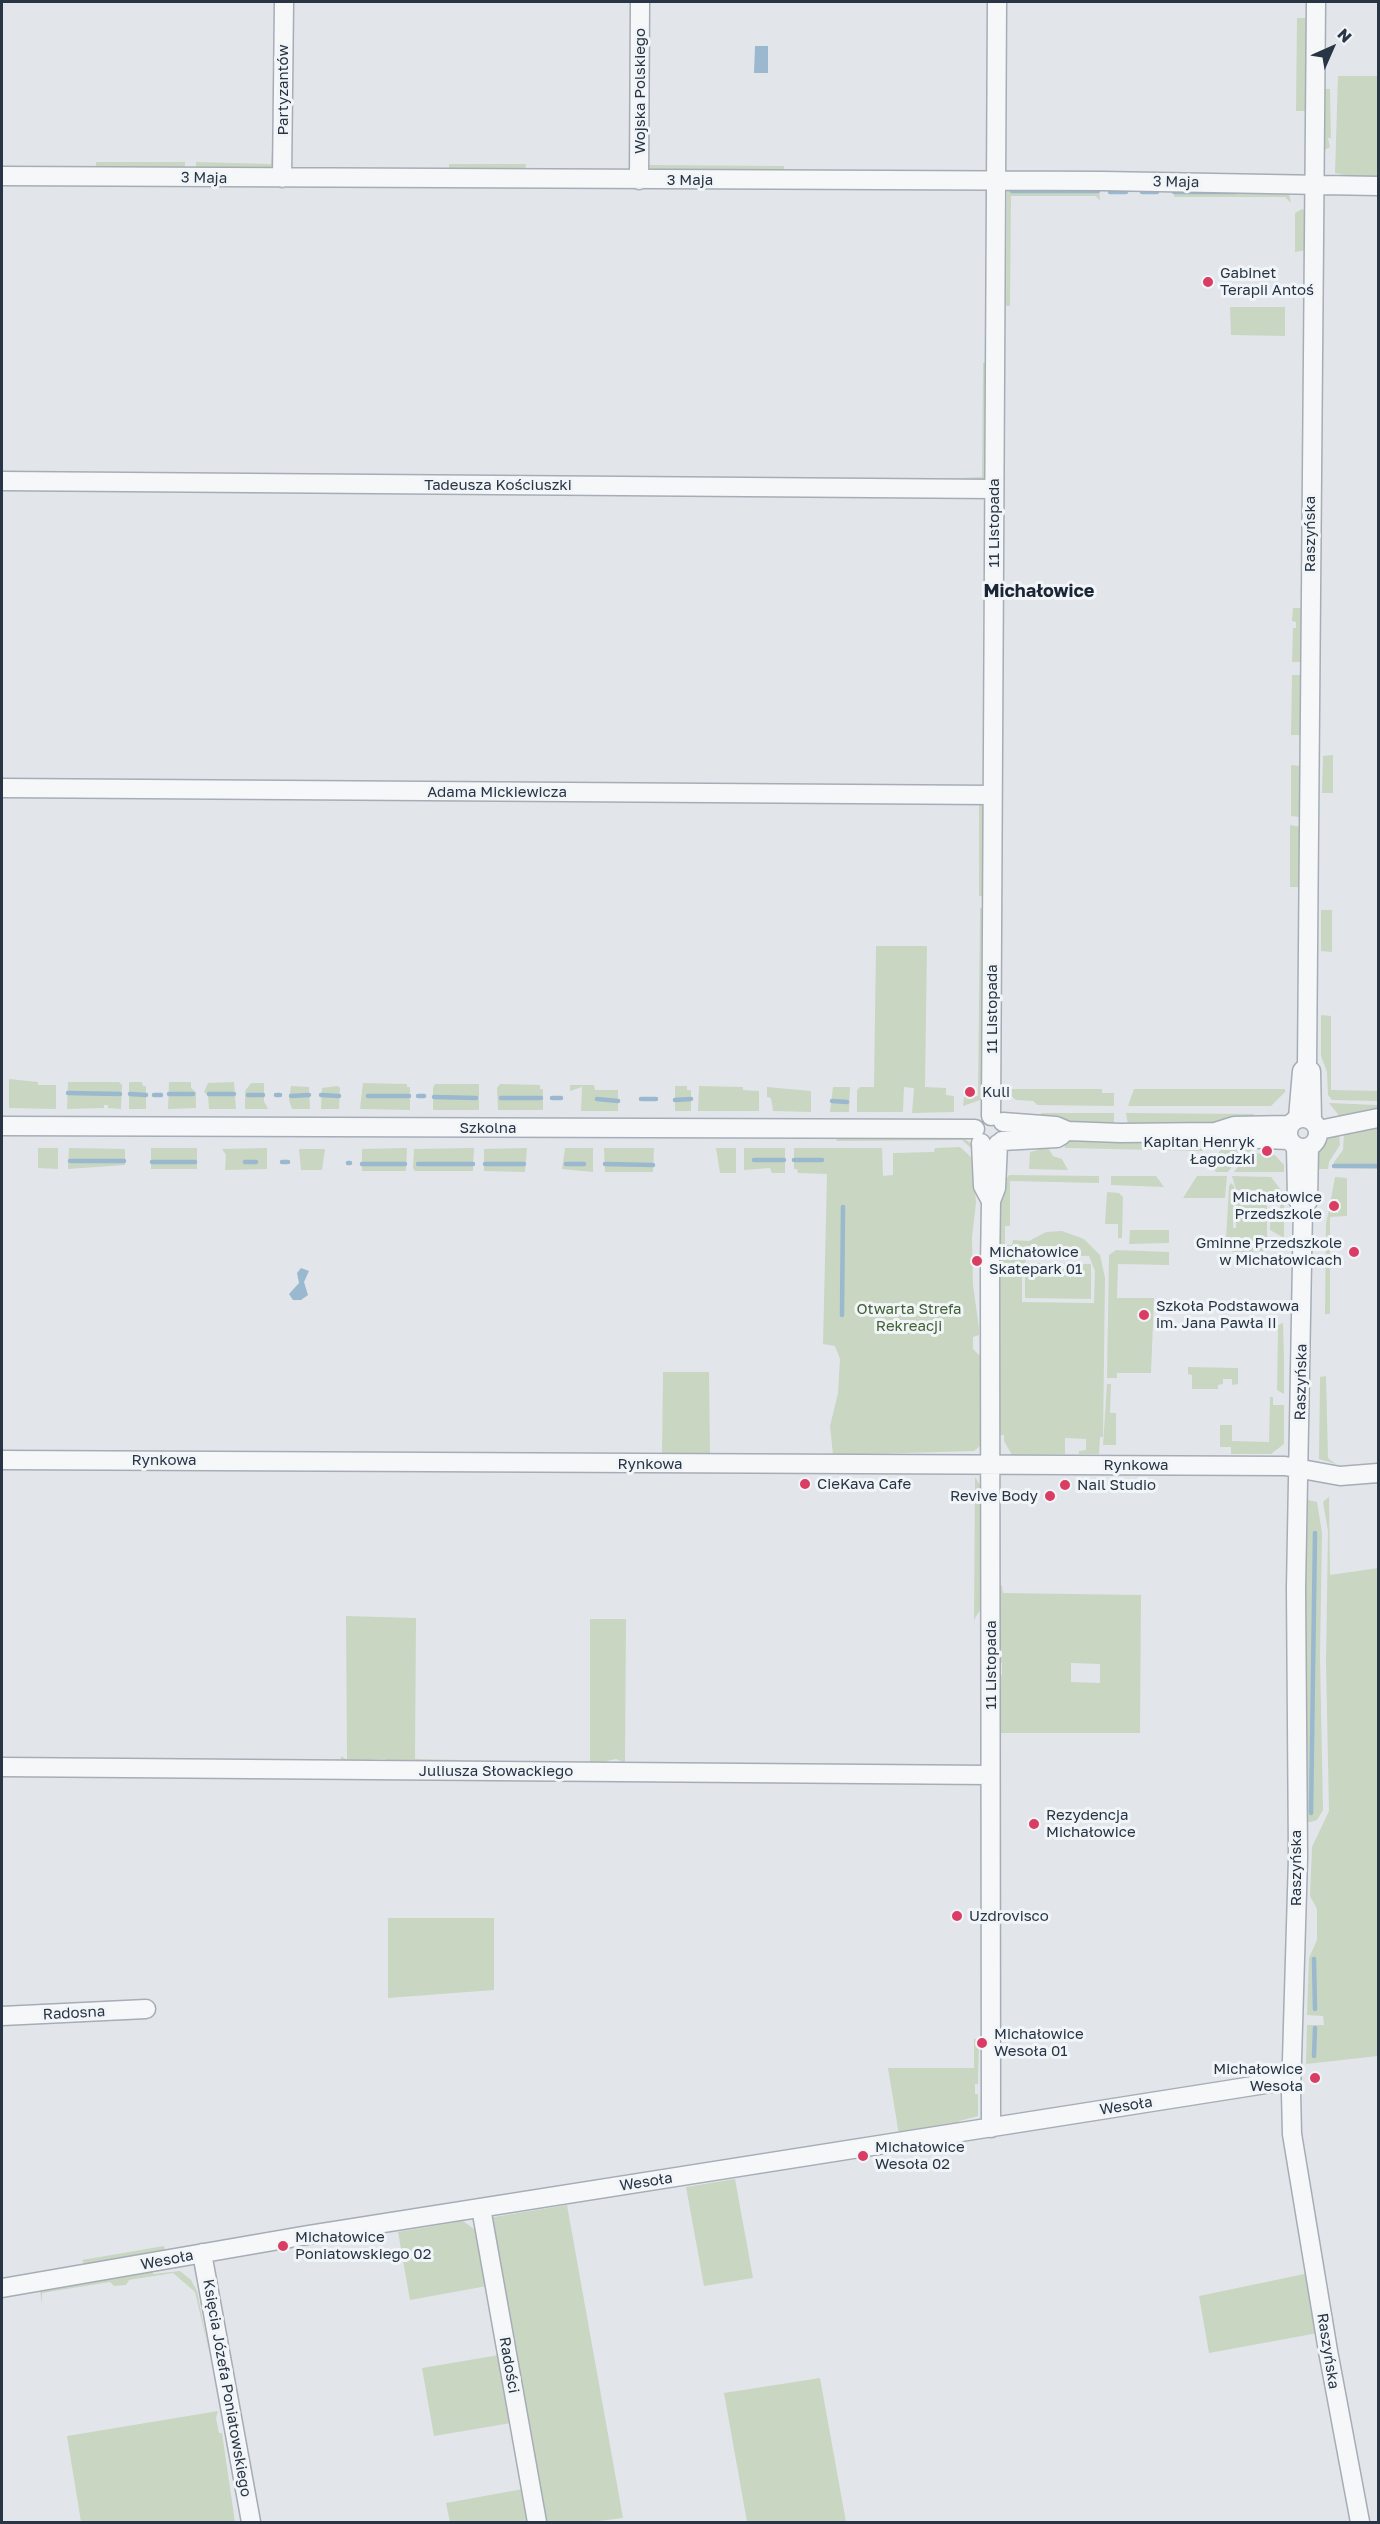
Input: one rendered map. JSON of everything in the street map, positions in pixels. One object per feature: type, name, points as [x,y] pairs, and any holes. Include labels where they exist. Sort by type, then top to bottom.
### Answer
[{"type":"street","name":"Partyzantów","points":[[282,178],[284,2]]},
{"type":"street","name":"Wojska Polskiego","points":[[639,180],[640,2]]},
{"type":"street","name":"11 Listopada","points":[[991,2128],[991,1201],[996,1188],[989,1139],[1005,1132],[997,1119],[992,795],[997,2]]},
{"type":"street","name":"Raszyńska","points":[[1316,2],[1307,1066],[1312,1073],[1302,1132],[1308,1201],[1303,1208],[1299,1469],[1298,1858],[1291,2080],[1294,2145],[1360,2523]]},
{"type":"street","name":"3 Maja","points":[[2,176],[1378,186]]},
{"type":"street","name":"Tadeusza Kościuszki","points":[[2,481],[994,489]]},
{"type":"street","name":"Adama Mickiewicza","points":[[2,788],[992,795]]},
{"type":"street","name":"Szkolna","points":[[997,1119],[1056,1126],[1068,1131],[1215,1132],[1232,1137],[1302,1132],[1378,1118]]},
{"type":"street","points":[[989,1139],[981,1119],[997,1119]]},
{"type":"street","name":"Szkolna","points":[[2,1126],[989,1139],[1057,1137],[1068,1131]]},
{"type":"street","name":"Rynkowa","points":[[2,1460],[1285,1466],[1347,1477],[1378,1473]]},
{"type":"street","name":"Juliusza Słowackiego","points":[[2,1767],[990,1774]]},
{"type":"street","name":"Radosna","points":[[2,2016],[146,2009]]},
{"type":"street","name":"Wesoła","points":[[2,2288],[202,2253],[1291,2080]]},
{"type":"street","name":"Radości","points":[[481,2208],[537,2523]]},
{"type":"street","name":"Księcia Józefa Poniatowskiego","points":[[202,2253],[251,2523]]},
{"type":"green space","points":[[1297,18],[1307,18],[1309,21],[1309,109],[1305,111],[1296,111]]},
{"type":"green space","points":[[1338,76],[1378,76],[1378,179],[1345,179],[1345,175],[1335,173]]},
{"type":"green space","points":[[1324,89],[1330,89],[1331,138],[1328,138],[1330,147],[1321,152],[1322,92]]},
{"type":"green space","points":[[272,151],[275,151],[275,164],[268,170],[196,168],[196,162],[271,164]]},
{"type":"green space","points":[[96,162],[185,162],[185,168],[96,167]]},
{"type":"green space","points":[[449,164],[526,164],[525,170],[449,170]]},
{"type":"green space","points":[[649,165],[784,166],[784,171],[651,170]]},
{"type":"green space","points":[[1010,188],[1099,188],[1100,201],[1096,196],[1011,196],[1010,306],[1006,306],[1007,190]]},
{"type":"green space","points":[[1288,189],[1291,203],[1285,197],[1174,197],[1174,190]]},
{"type":"green space","points":[[1302,209],[1307,211],[1307,250],[1295,252],[1295,213]]},
{"type":"green space","points":[[1230,307],[1285,307],[1285,336],[1231,335]]},
{"type":"green space","points":[[983,363],[989,363],[987,477],[984,481],[942,482],[941,479],[982,477]]},
{"type":"green space","points":[[1293,608],[1302,608],[1302,662],[1292,662],[1293,628],[1296,628],[1296,622],[1292,621]]},
{"type":"green space","points":[[1292,675],[1302,675],[1300,735],[1291,735]]},
{"type":"green space","points":[[1333,755],[1333,793],[1322,793],[1323,756]]},
{"type":"green space","points":[[1291,765],[1301,766],[1299,817],[1291,816]]},
{"type":"green space","points":[[982,804],[985,807],[984,896],[979,896],[979,805]]},
{"type":"green space","points":[[1290,825],[1301,827],[1298,887],[1290,887]]},
{"type":"green space","points":[[980,908],[984,908],[983,1099],[963,1106],[964,1097],[978,1096]]},
{"type":"green space","points":[[1321,910],[1332,910],[1332,952],[1321,951]]},
{"type":"green space","points":[[876,946],[927,946],[925,1087],[946,1088],[946,1095],[954,1096],[954,1112],[912,1113],[914,1088],[904,1087],[903,1112],[857,1112],[857,1090],[860,1087],[874,1087]]},
{"type":"green space","points":[[1321,1015],[1331,1016],[1331,1090],[1378,1091],[1378,1101],[1332,1100],[1328,1095],[1327,1072],[1321,1056]]},
{"type":"green space","points":[[9,1079],[38,1082],[38,1085],[56,1085],[56,1109],[9,1108]]},
{"type":"green space","points":[[68,1082],[119,1082],[122,1085],[121,1109],[108,1108],[108,1105],[104,1105],[104,1108],[67,1109]]},
{"type":"green space","points":[[129,1082],[142,1082],[143,1086],[146,1086],[146,1109],[129,1109]]},
{"type":"green space","points":[[169,1082],[191,1082],[191,1088],[196,1092],[196,1108],[168,1109]]},
{"type":"green space","points":[[234,1082],[236,1109],[209,1109],[208,1096],[204,1092],[208,1083]]},
{"type":"green space","points":[[251,1083],[264,1083],[264,1101],[268,1109],[245,1109],[245,1091]]},
{"type":"green space","points":[[363,1083],[407,1084],[407,1087],[410,1087],[410,1110],[360,1109]]},
{"type":"green space","points":[[435,1084],[479,1084],[479,1110],[433,1110]]},
{"type":"green space","points":[[500,1084],[540,1085],[540,1089],[543,1089],[543,1110],[498,1110],[497,1088]]},
{"type":"green space","points":[[570,1085],[594,1085],[595,1090],[618,1090],[618,1111],[581,1111],[582,1087],[570,1091]]},
{"type":"green space","points":[[291,1086],[309,1087],[310,1109],[292,1109],[289,1100]]},
{"type":"green space","points":[[338,1086],[340,1088],[339,1109],[321,1109],[322,1088]]},
{"type":"green space","points":[[675,1086],[687,1086],[687,1090],[691,1090],[691,1111],[675,1111]]},
{"type":"green space","points":[[699,1086],[743,1087],[743,1090],[759,1091],[759,1111],[698,1111]]},
{"type":"green space","points":[[767,1087],[811,1091],[811,1112],[773,1111],[771,1098],[767,1097]]},
{"type":"green space","points":[[833,1087],[850,1087],[849,1112],[830,1112]]},
{"type":"green space","points":[[1003,1089],[1102,1089],[1102,1093],[1114,1093],[1114,1106],[1037,1105],[1033,1101],[1016,1100]]},
{"type":"green space","points":[[1134,1089],[1285,1089],[1285,1092],[1271,1106],[1128,1106]]},
{"type":"green space","points":[[1329,1103],[1378,1105],[1378,1111],[1341,1118]]},
{"type":"green space","points":[[1041,1113],[1114,1113],[1114,1122],[1112,1125],[1040,1122]]},
{"type":"green space","points":[[1126,1113],[1254,1114],[1255,1121],[1128,1125]]},
{"type":"green space","points":[[1378,1125],[1378,1169],[1334,1168],[1334,1162],[1343,1150],[1344,1132]]},
{"type":"green space","points":[[1339,1132],[1340,1145],[1329,1162],[1328,1169],[1318,1169],[1318,1163],[1313,1162],[1315,1150],[1326,1137]]},
{"type":"green space","points":[[838,1138],[963,1138],[975,1146],[979,1155],[962,1140],[836,1141]]},
{"type":"green space","points":[[1067,1140],[1207,1141],[1209,1146],[1202,1151],[1065,1148],[1064,1143]]},
{"type":"green space","points":[[1226,1140],[1255,1142],[1254,1149],[1238,1158],[1228,1172],[1216,1172],[1209,1160],[1216,1158]]},
{"type":"green space","points":[[1038,1143],[1047,1146],[1053,1156],[1062,1159],[1068,1170],[1029,1169],[1030,1152],[1038,1150]]},
{"type":"green space","name":"Otwarta Strefa Rekreacji","points":[[960,1147],[971,1157],[976,1203],[972,1238],[973,1285],[979,1335],[973,1337],[973,1349],[980,1356],[980,1446],[974,1451],[833,1455],[830,1426],[838,1393],[840,1359],[835,1346],[823,1344],[827,1174],[798,1173],[797,1169],[794,1169],[794,1148],[882,1148],[883,1176],[893,1175],[893,1153],[934,1152],[935,1148]]},
{"type":"green space","points":[[38,1148],[58,1148],[58,1169],[38,1168]]},
{"type":"green space","points":[[69,1148],[125,1149],[125,1165],[68,1169]]},
{"type":"green space","points":[[151,1148],[197,1148],[197,1169],[151,1169]]},
{"type":"green space","points":[[267,1148],[267,1169],[225,1170],[226,1155],[222,1149]]},
{"type":"green space","points":[[407,1148],[406,1171],[362,1171],[362,1149]]},
{"type":"green space","points":[[474,1148],[473,1171],[415,1171],[413,1168],[414,1149]]},
{"type":"green space","points":[[527,1148],[525,1172],[484,1171],[484,1149]]},
{"type":"green space","points":[[565,1148],[593,1148],[593,1172],[562,1169]]},
{"type":"green space","points":[[604,1148],[654,1148],[653,1172],[605,1172]]},
{"type":"green space","points":[[716,1148],[736,1148],[736,1173],[720,1173]]},
{"type":"green space","points":[[744,1148],[785,1148],[785,1173],[772,1173],[770,1168],[744,1170]]},
{"type":"green space","points":[[299,1149],[325,1149],[322,1170],[301,1170]]},
{"type":"green space","points":[[1256,1153],[1275,1155],[1284,1165],[1284,1172],[1234,1172],[1241,1163]]},
{"type":"green space","points":[[1009,1175],[1099,1176],[1099,1183],[1010,1181],[1010,1226],[1005,1226],[1005,1245],[1012,1245],[1013,1240],[1029,1241],[1046,1232],[1062,1231],[1084,1239],[1100,1255],[1105,1278],[1103,1437],[1100,1437],[1099,1454],[1079,1454],[1079,1451],[1086,1450],[1086,1439],[1065,1438],[1065,1454],[1012,1455],[1004,1441],[1004,1435],[997,1435],[996,1222],[1000,1180],[1005,1180]],"holes":[[[1028,1255],[1089,1256],[1095,1271],[1094,1303],[1022,1302],[1022,1271]]]},
{"type":"green space","points":[[1111,1176],[1156,1176],[1164,1187],[1111,1185]]},
{"type":"green space","points":[[1197,1176],[1227,1176],[1225,1198],[1183,1198]]},
{"type":"green space","points":[[1232,1176],[1271,1177],[1284,1194],[1284,1238],[1270,1230],[1270,1219],[1280,1219],[1280,1198],[1264,1198],[1259,1190],[1236,1190]]},
{"type":"green space","points":[[1335,1177],[1347,1178],[1347,1216],[1330,1217],[1330,1314],[1325,1314],[1326,1223],[1329,1210],[1338,1213],[1338,1199],[1331,1199]]},
{"type":"green space","points":[[1231,1183],[1234,1186],[1233,1228],[1236,1228],[1236,1193],[1259,1193],[1267,1206],[1267,1245],[1244,1247],[1268,1248],[1270,1251],[1233,1252],[1226,1240]]},
{"type":"green space","points":[[1107,1192],[1119,1193],[1123,1197],[1122,1238],[1118,1238],[1118,1224],[1105,1224]]},
{"type":"green space","points":[[1130,1230],[1169,1230],[1169,1243],[1129,1244]]},
{"type":"green space","points":[[1116,1250],[1169,1252],[1169,1265],[1118,1264],[1117,1298],[1154,1298],[1151,1373],[1117,1373],[1117,1378],[1107,1378],[1109,1255]]},
{"type":"green space","points":[[1025,1263],[1091,1264],[1091,1299],[1025,1298]]},
{"type":"green space","points":[[1283,1323],[1284,1394],[1277,1390],[1278,1331],[1275,1330]]},
{"type":"green space","points":[[1188,1367],[1238,1368],[1238,1384],[1232,1385],[1232,1379],[1223,1379],[1223,1384],[1218,1385],[1218,1389],[1192,1389],[1192,1375],[1188,1374]]},
{"type":"green space","points":[[663,1372],[709,1372],[710,1453],[662,1455]]},
{"type":"green space","points":[[1326,1376],[1328,1458],[1336,1464],[1319,1459],[1320,1377]]},
{"type":"green space","points":[[1107,1384],[1111,1384],[1110,1413],[1116,1413],[1116,1445],[1103,1445]]},
{"type":"green space","points":[[1270,1397],[1273,1397],[1273,1405],[1284,1405],[1284,1444],[1271,1454],[1231,1454],[1231,1447],[1220,1447],[1220,1425],[1232,1425],[1232,1441],[1269,1442]]},
{"type":"green space","points":[[975,1477],[981,1487],[980,1610],[974,1620]]},
{"type":"green space","points":[[1332,1494],[1329,1497],[1330,1575],[1378,1568],[1378,2056],[1306,2064],[1307,2025],[1324,2025],[1323,2016],[1307,2015],[1309,1958],[1317,1940],[1317,1909],[1310,1896],[1312,1847],[1329,1811],[1326,1663],[1328,1531],[1323,1502]]},
{"type":"green space","points":[[1304,1499],[1317,1502],[1322,1533],[1320,1656],[1323,1810],[1317,1820],[1311,1822],[1303,1822]]},
{"type":"green space","points":[[999,1586],[1002,1586],[1003,1593],[1141,1595],[1140,1733],[998,1733],[998,1675],[1002,1675],[1002,1663],[998,1663]],"holes":[[[1071,1663],[1100,1664],[1100,1683],[1071,1682]]]},
{"type":"green space","points":[[346,1616],[416,1618],[415,1759],[462,1760],[462,1762],[388,1764],[385,1759],[341,1761],[341,1756],[347,1760]]},
{"type":"green space","points":[[590,1619],[626,1619],[625,1763],[616,1759],[607,1761],[606,1766],[556,1766],[556,1762],[590,1762]]},
{"type":"green space","points":[[388,1918],[494,1918],[494,1990],[388,1998]]},
{"type":"green space","points":[[974,2039],[979,2039],[978,2084],[975,2084],[975,2094],[978,2094],[978,2116],[959,2121],[959,2126],[899,2135],[888,2068],[974,2068]]},
{"type":"green space","points":[[735,2179],[753,2278],[704,2286],[686,2187]]},
{"type":"green space","points":[[567,2205],[623,2518],[591,2522],[547,2522],[488,2218]]},
{"type":"green space","points":[[463,2221],[477,2231],[487,2286],[410,2300],[398,2232]]},
{"type":"green space","points":[[164,2246],[165,2251],[85,2265],[82,2260]]},
{"type":"green space","points":[[152,2269],[153,2274],[180,2271],[191,2280],[197,2291],[209,2352],[195,2292],[173,2273],[129,2280],[126,2285],[114,2286],[110,2282],[42,2293],[42,2304],[40,2290]]},
{"type":"green space","points":[[1309,2273],[1318,2333],[1209,2353],[1199,2296]]},
{"type":"green space","points":[[499,2355],[511,2423],[434,2436],[422,2368]]},
{"type":"green space","points":[[820,2378],[846,2522],[747,2522],[724,2393]]},
{"type":"green space","points":[[218,2411],[216,2418],[219,2433],[222,2433],[235,2522],[81,2522],[67,2436]]},
{"type":"green space","points":[[523,2489],[529,2522],[450,2522],[446,2503]]},
{"type":"water","points":[[755,46],[768,46],[768,73],[754,73]]},
{"type":"water","points":[[301,1268],[309,1271],[304,1282],[308,1295],[301,1300],[293,1300],[289,1294],[299,1283],[297,1273]]},
{"type":"waterway","points":[[1012,191],[1098,191]]},
{"type":"waterway","points":[[1110,192],[1126,192]]},
{"type":"waterway","points":[[1142,192],[1157,192]]},
{"type":"waterway","points":[[1174,192],[1236,192]]},
{"type":"waterway","points":[[68,1093],[120,1094]]},
{"type":"waterway","points":[[130,1094],[146,1095]]},
{"type":"waterway","points":[[169,1094],[193,1094]]},
{"type":"waterway","points":[[209,1094],[234,1094]]},
{"type":"waterway","points":[[154,1095],[161,1095]]},
{"type":"waterway","points":[[248,1095],[263,1095]]},
{"type":"waterway","points":[[291,1096],[309,1095]]},
{"type":"waterway","points":[[321,1095],[339,1096]]},
{"type":"waterway","points":[[368,1096],[409,1096]]},
{"type":"waterway","points":[[418,1096],[424,1096]]},
{"type":"waterway","points":[[434,1097],[476,1098]]},
{"type":"waterway","points":[[501,1098],[541,1098]]},
{"type":"waterway","points":[[552,1098],[561,1098]]},
{"type":"waterway","points":[[597,1099],[618,1101]]},
{"type":"waterway","points":[[641,1099],[656,1099]]},
{"type":"waterway","points":[[675,1100],[691,1099]]},
{"type":"waterway","points":[[832,1101],[847,1102]]},
{"type":"waterway","points":[[754,1160],[784,1160]]},
{"type":"waterway","points":[[794,1160],[822,1160]]},
{"type":"waterway","points":[[70,1161],[124,1161]]},
{"type":"waterway","points":[[152,1162],[195,1162]]},
{"type":"waterway","points":[[245,1162],[256,1162]]},
{"type":"waterway","points":[[282,1162],[288,1162]]},
{"type":"waterway","points":[[362,1164],[405,1164]]},
{"type":"waterway","points":[[418,1164],[473,1164]]},
{"type":"waterway","points":[[485,1164],[524,1164]]},
{"type":"waterway","points":[[566,1164],[584,1164]]},
{"type":"waterway","points":[[605,1164],[653,1165]]},
{"type":"waterway","points":[[1334,1166],[1378,1166]]},
{"type":"waterway","points":[[842,1315],[843,1207]]},
{"type":"waterway","points":[[1311,1813],[1315,1533]]},
{"type":"waterway","points":[[1314,1959],[1315,2009]]},
{"type":"waterway","points":[[1314,2056],[1315,2028]]},
{"type":"place","name":"Gabinet Terapii Antoś","points":[[1208,282]]},
{"type":"place","name":"Kuli","points":[[970,1092]]},
{"type":"place","name":"Kapitan Henryk Łagodzki","points":[[1267,1151]]},
{"type":"place","name":"Michałowice Przedszkole","points":[[1334,1206]]},
{"type":"place","name":"Gminne Przedszkole w Michałowicach","points":[[1354,1252]]},
{"type":"place","name":"Michałowice Skatepark 01","points":[[977,1261]]},
{"type":"place","name":"Szkoła Podstawowa im. Jana Pawła II","points":[[1144,1315]]},
{"type":"place","name":"CieKava Cafe","points":[[805,1484]]},
{"type":"place","name":"Nail Studio","points":[[1065,1485]]},
{"type":"place","name":"Revive Body","points":[[1050,1496]]},
{"type":"place","name":"Rezydencja Michałowice","points":[[1034,1824]]},
{"type":"place","name":"Uzdrovisco","points":[[957,1916]]},
{"type":"place","name":"Michałowice Wesoła 01","points":[[982,2043]]},
{"type":"place","name":"Michałowice Wesoła","points":[[1315,2078]]},
{"type":"place","name":"Michałowice Wesoła 02","points":[[863,2156]]},
{"type":"place","name":"Michałowice Poniatowskiego 02","points":[[283,2246]]},
{"type":"district","name":"Michałowice","points":[[1039,591]]}]
